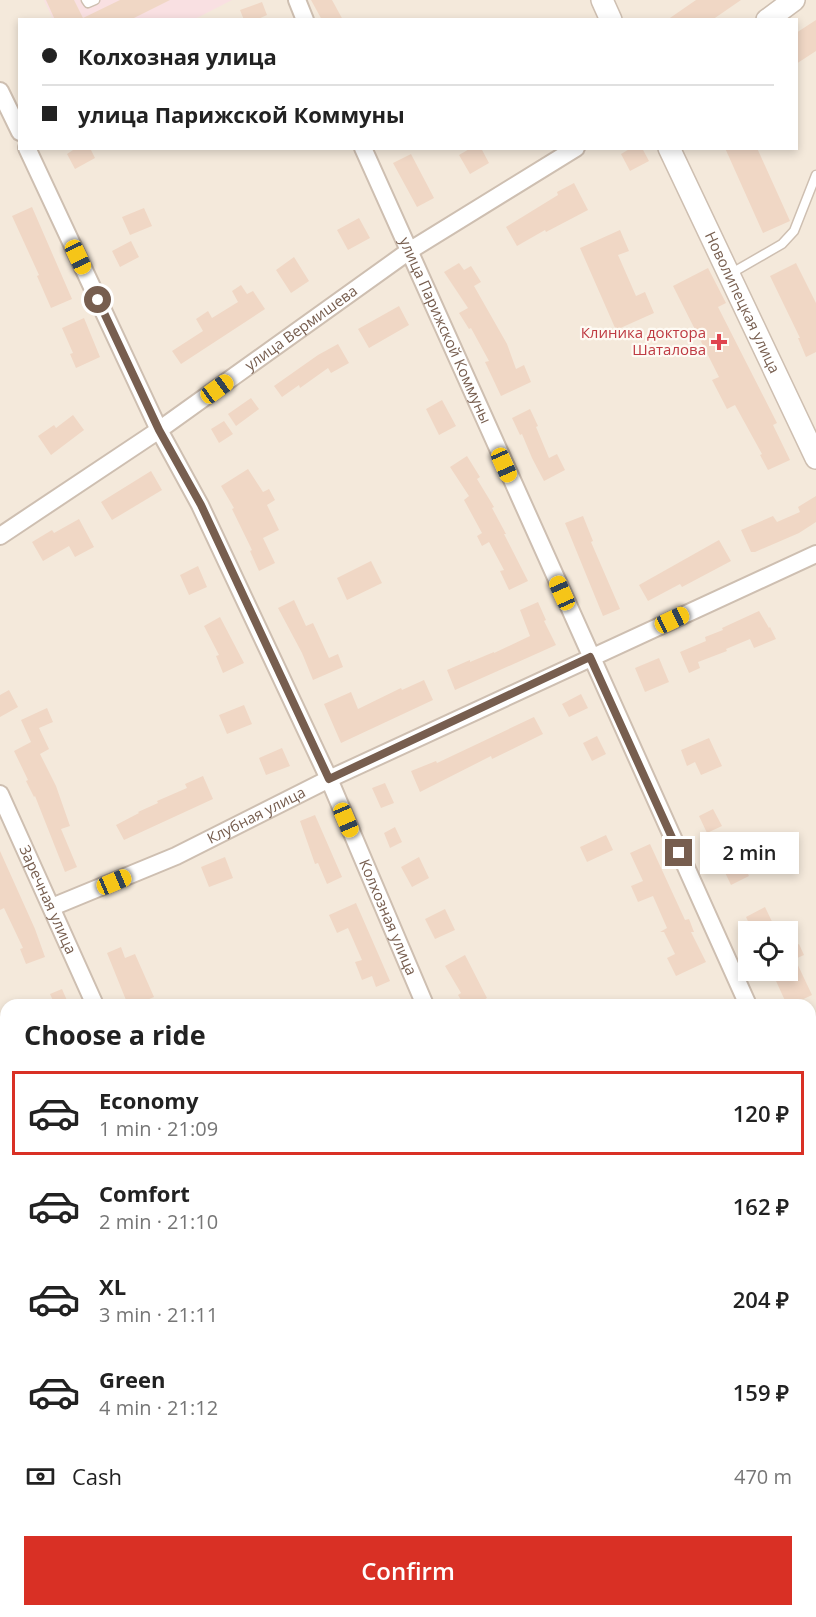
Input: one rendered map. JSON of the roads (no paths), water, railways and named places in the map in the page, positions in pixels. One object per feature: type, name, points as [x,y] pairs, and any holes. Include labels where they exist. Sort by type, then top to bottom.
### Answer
[{"type":"street","points":[[297,0],[304,18]]},
{"type":"street","points":[[602,0],[610,18]]},
{"type":"street","points":[[769,18],[794,0]]},
{"type":"street","points":[[0,91],[18,128]]},
{"type":"street","name":"Колхозная улица","points":[[28,150],[159,430],[201,505],[329,779],[422,999]]},
{"type":"street","name":"улица Парижской Коммуны","points":[[364,150],[745,999]]},
{"type":"street","name":"улица Вермишева","points":[[0,536],[159,430],[409,251],[573,150]]},
{"type":"street","name":"Новолипецкая улица","points":[[670,150],[816,458]]},
{"type":"street","name":"Клубная улица","points":[[52,907],[176,856],[329,779],[816,554]]},
{"type":"street","name":"Заречная улица","points":[[0,794],[92,999]]},
{"type":"lane","points":[[86,0],[88,3],[95,0]]},
{"type":"lane","points":[[729,275],[782,244],[794,231],[816,175]]},
{"type":"place","name":"Клиника доктора Шаталова","points":[[719,342]]}]
